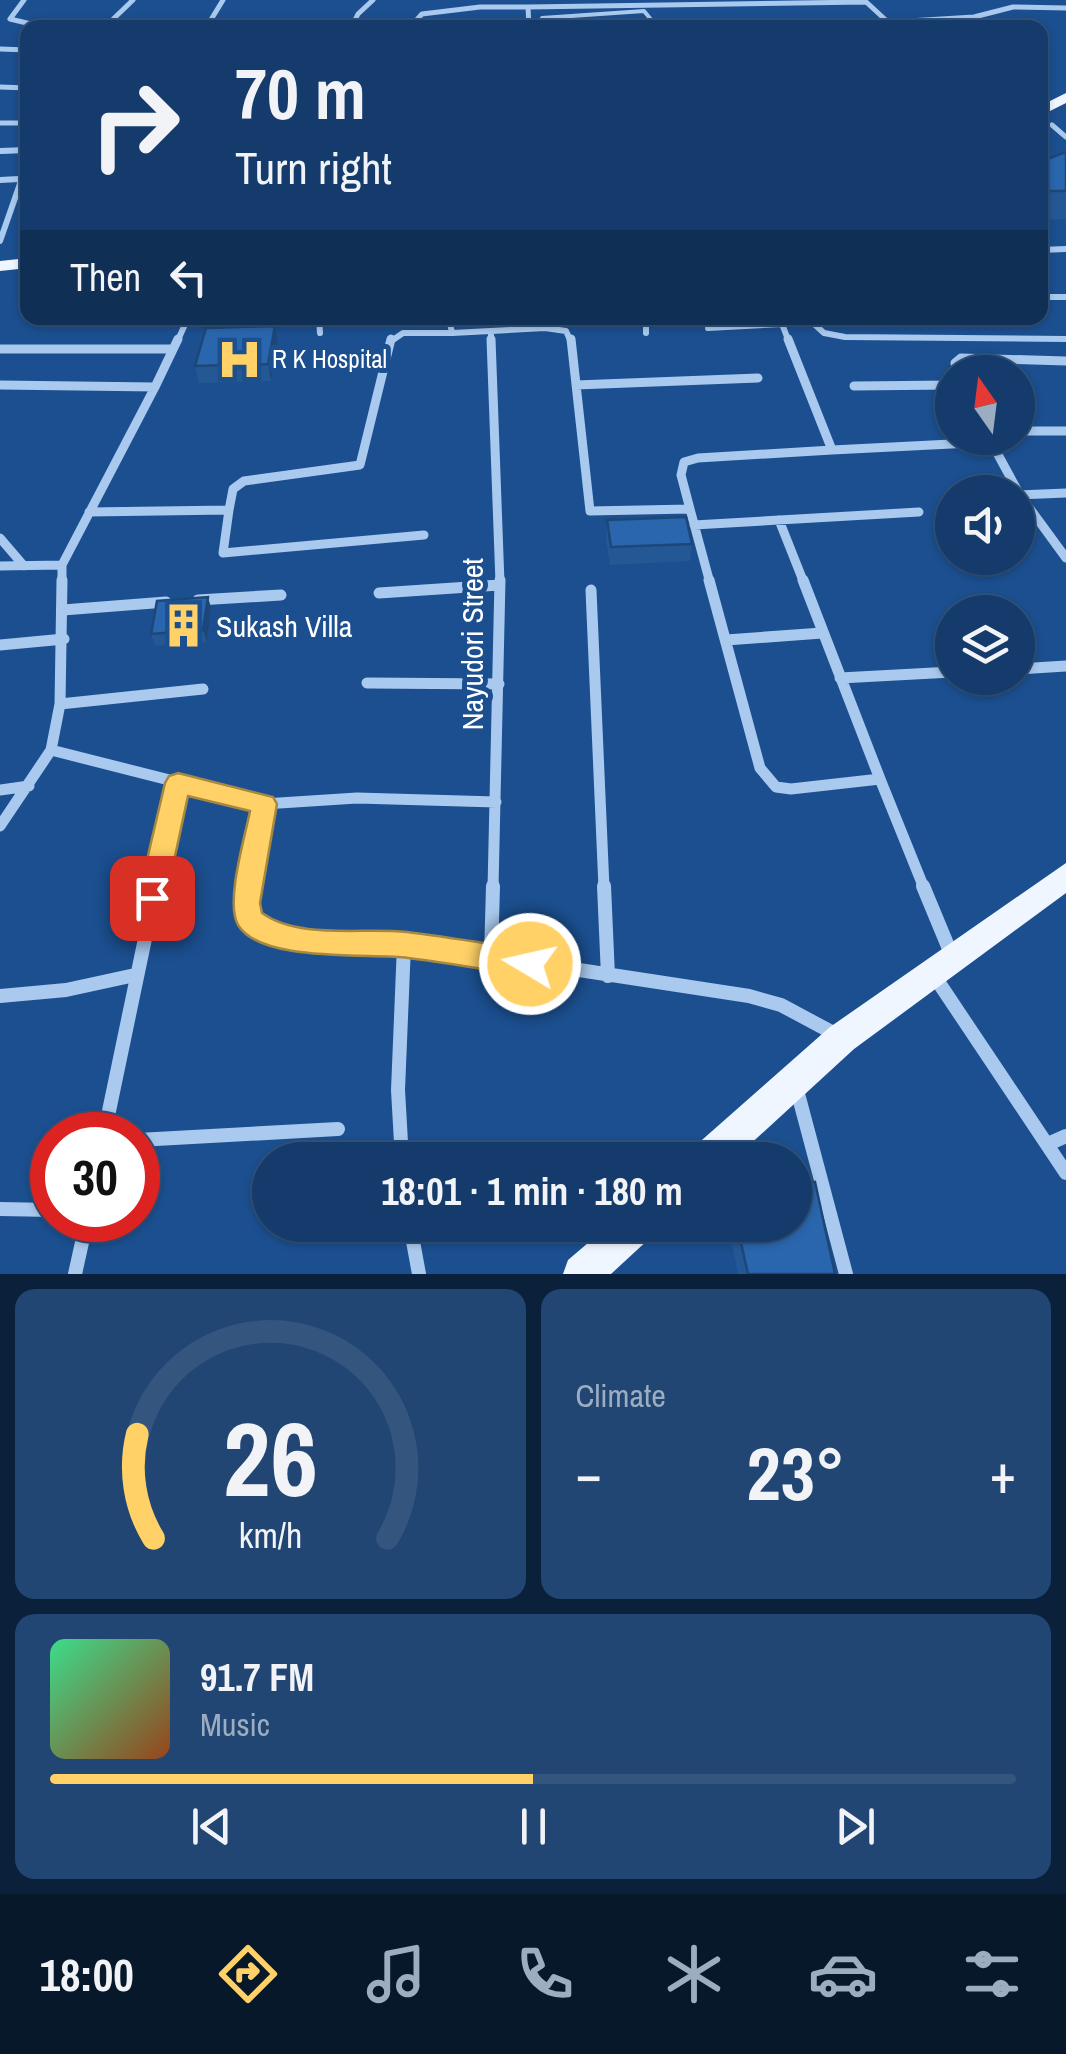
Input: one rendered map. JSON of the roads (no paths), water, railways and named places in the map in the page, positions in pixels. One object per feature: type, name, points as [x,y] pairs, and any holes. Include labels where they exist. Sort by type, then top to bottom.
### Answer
[{"type":"main road","points":[[726,1142],[842,1038],[1066,876]]},
{"type":"main road","points":[[598,1268],[622,1242]]},
{"type":"street","points":[[20,21],[10,19],[24,0]]},
{"type":"street","points":[[112,20],[133,0]]},
{"type":"street","points":[[355,20],[373,0]]},
{"type":"street","points":[[1006,0],[1012,6]]},
{"type":"street","points":[[417,20],[422,14],[474,4],[528,8],[866,1],[887,20]]},
{"type":"street","points":[[951,20],[974,18],[1012,6],[1066,8]]},
{"type":"street","points":[[528,8],[529,20]]},
{"type":"street","points":[[0,241],[4,214],[20,180]]},
{"type":"street","points":[[0,826],[51,750],[60,704],[64,640],[62,565],[185,325]]},
{"type":"street","points":[[319,325],[320,333]]},
{"type":"street","points":[[450,325],[452,333]]},
{"type":"street","points":[[646,325],[646,333]]},
{"type":"street","points":[[708,328],[764,325]]},
{"type":"street","points":[[782,325],[832,450]]},
{"type":"street","points":[[816,325],[824,334],[845,337],[1066,339]]},
{"type":"street","points":[[424,535],[223,552],[232,491],[245,479],[343,472],[360,465],[391,339],[403,334],[554,328],[566,331],[571,338],[590,512],[690,509]]},
{"type":"street","name":"Nayudori Street","points":[[490,331],[499,585],[491,957]]},
{"type":"street","points":[[0,349],[173,349]]},
{"type":"street","points":[[1035,360],[1066,361]]},
{"type":"street","points":[[576,385],[758,378]]},
{"type":"street","points":[[0,385],[155,387]]},
{"type":"street","points":[[854,386],[935,385]]},
{"type":"street","points":[[1035,431],[1066,430]]},
{"type":"street","points":[[880,780],[791,789],[768,781],[760,768],[681,475],[684,462],[698,458],[935,443]]},
{"type":"street","points":[[1035,494],[1066,492]]},
{"type":"street","points":[[90,512],[229,510]]},
{"type":"street","points":[[694,524],[919,512]]},
{"type":"street","points":[[1035,516],[1064,553]]},
{"type":"street","points":[[779,520],[880,780],[942,965],[1066,1173]]},
{"type":"street","points":[[0,538],[24,566]]},
{"type":"street","points":[[0,566],[62,565]]},
{"type":"street","points":[[378,593],[499,585]]},
{"type":"street","points":[[592,590],[608,976]]},
{"type":"street","points":[[62,610],[281,595]]},
{"type":"street","points":[[726,640],[822,633]]},
{"type":"street","points":[[0,645],[64,640]]},
{"type":"street","points":[[1035,668],[1066,666]]},
{"type":"street","points":[[840,678],[935,673]]},
{"type":"street","points":[[367,683],[499,684]]},
{"type":"street","points":[[60,704],[202,690]]},
{"type":"street","points":[[51,750],[264,804],[357,798],[496,802]]},
{"type":"street","points":[[108,1112],[178,783]]},
{"type":"street","points":[[0,790],[28,786]]},
{"type":"street","points":[[264,804],[246,903],[250,919],[265,930],[304,940],[404,945],[491,957],[765,1000],[810,1018],[842,1038]]},
{"type":"street","points":[[401,1142],[398,1090],[404,945]]},
{"type":"street","points":[[0,996],[66,990],[135,975]]},
{"type":"street","points":[[794,1079],[846,1274]]},
{"type":"street","points":[[160,1139],[338,1129]]},
{"type":"street","points":[[1048,1144],[1066,1136]]},
{"type":"street","points":[[0,1209],[30,1210]]},
{"type":"street","points":[[75,1274],[83,1242]]},
{"type":"street","points":[[413,1242],[418,1274]]},
{"type":"lane","points":[[543,20],[644,11],[651,20]]},
{"type":"place","name":"R K Hospital","points":[[239,359]]},
{"type":"place","name":"Sukash Villa","points":[[183,626]]}]
